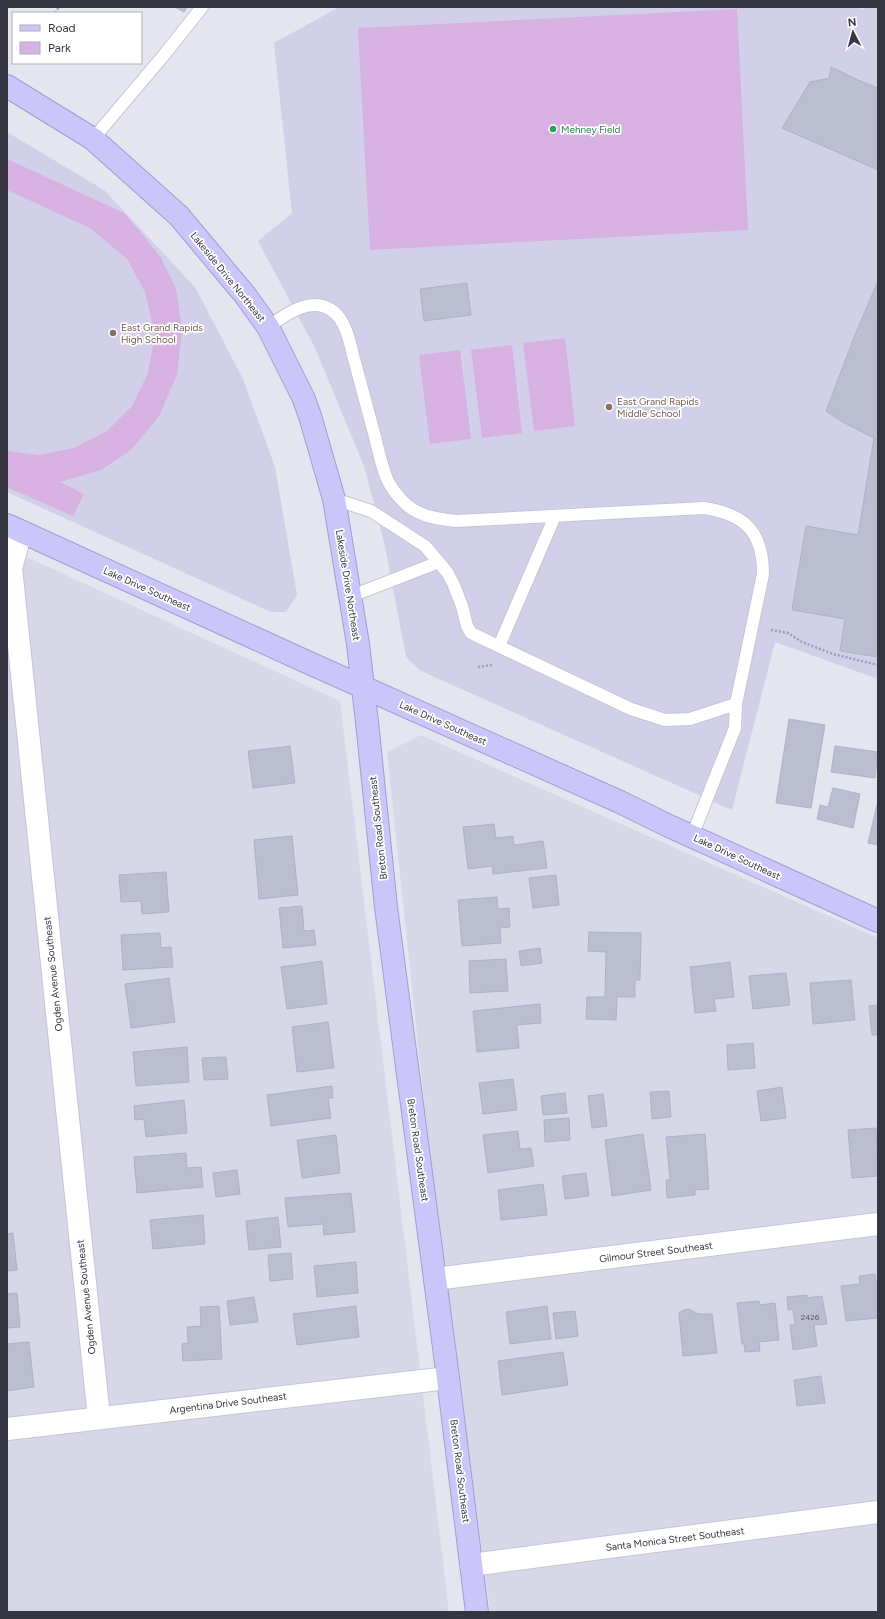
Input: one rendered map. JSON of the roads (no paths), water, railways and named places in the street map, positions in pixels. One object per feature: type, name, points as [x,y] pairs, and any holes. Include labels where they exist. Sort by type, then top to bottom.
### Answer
[{"type":"main road","name":"Lakeside Drive Northeast","points":[[7,86],[93,138],[179,216],[245,295],[268,328],[303,397],[334,499],[363,686]]},
{"type":"main road","name":"Lake Drive Southeast","points":[[14,528],[620,802],[878,921]]},
{"type":"main road","name":"Breton Road Southeast","points":[[363,686],[386,907],[477,1612]]},
{"type":"street","name":"Ogden Avenue Southeast","points":[[14,528],[11,568],[98,1418]]},
{"type":"street","name":"Gilmour Street Southeast","points":[[435,1279],[878,1224]]},
{"type":"street","name":"Argentina Drive Southeast","points":[[7,1428],[448,1378]]},
{"type":"street","name":"Santa Monica Street Southeast","points":[[471,1565],[878,1512]]},
{"type":"lane","points":[[93,138],[164,55],[202,7]]},
{"type":"lane","points":[[268,328],[290,312],[303,307],[324,307],[333,312],[340,319],[349,339],[377,445],[388,480],[395,492],[407,505],[421,514],[438,519],[456,521],[704,508],[718,510],[731,515],[744,522],[754,533],[760,546],[763,560],[763,574],[736,704],[735,728],[692,836]]},
{"type":"lane","points":[[334,499],[371,511],[425,546],[439,562],[453,583],[462,606],[467,626],[471,633],[631,709],[665,720],[690,719],[736,704]]},
{"type":"lane","points":[[499,646],[555,516]]},
{"type":"lane","points":[[349,597],[439,562]]},
{"type":"place","name":"Mehney Field","points":[[553,129]]},
{"type":"place","name":"East Grand Rapids High School","points":[[113,333]]},
{"type":"place","name":"East Grand Rapids Middle School","points":[[609,407]]}]
